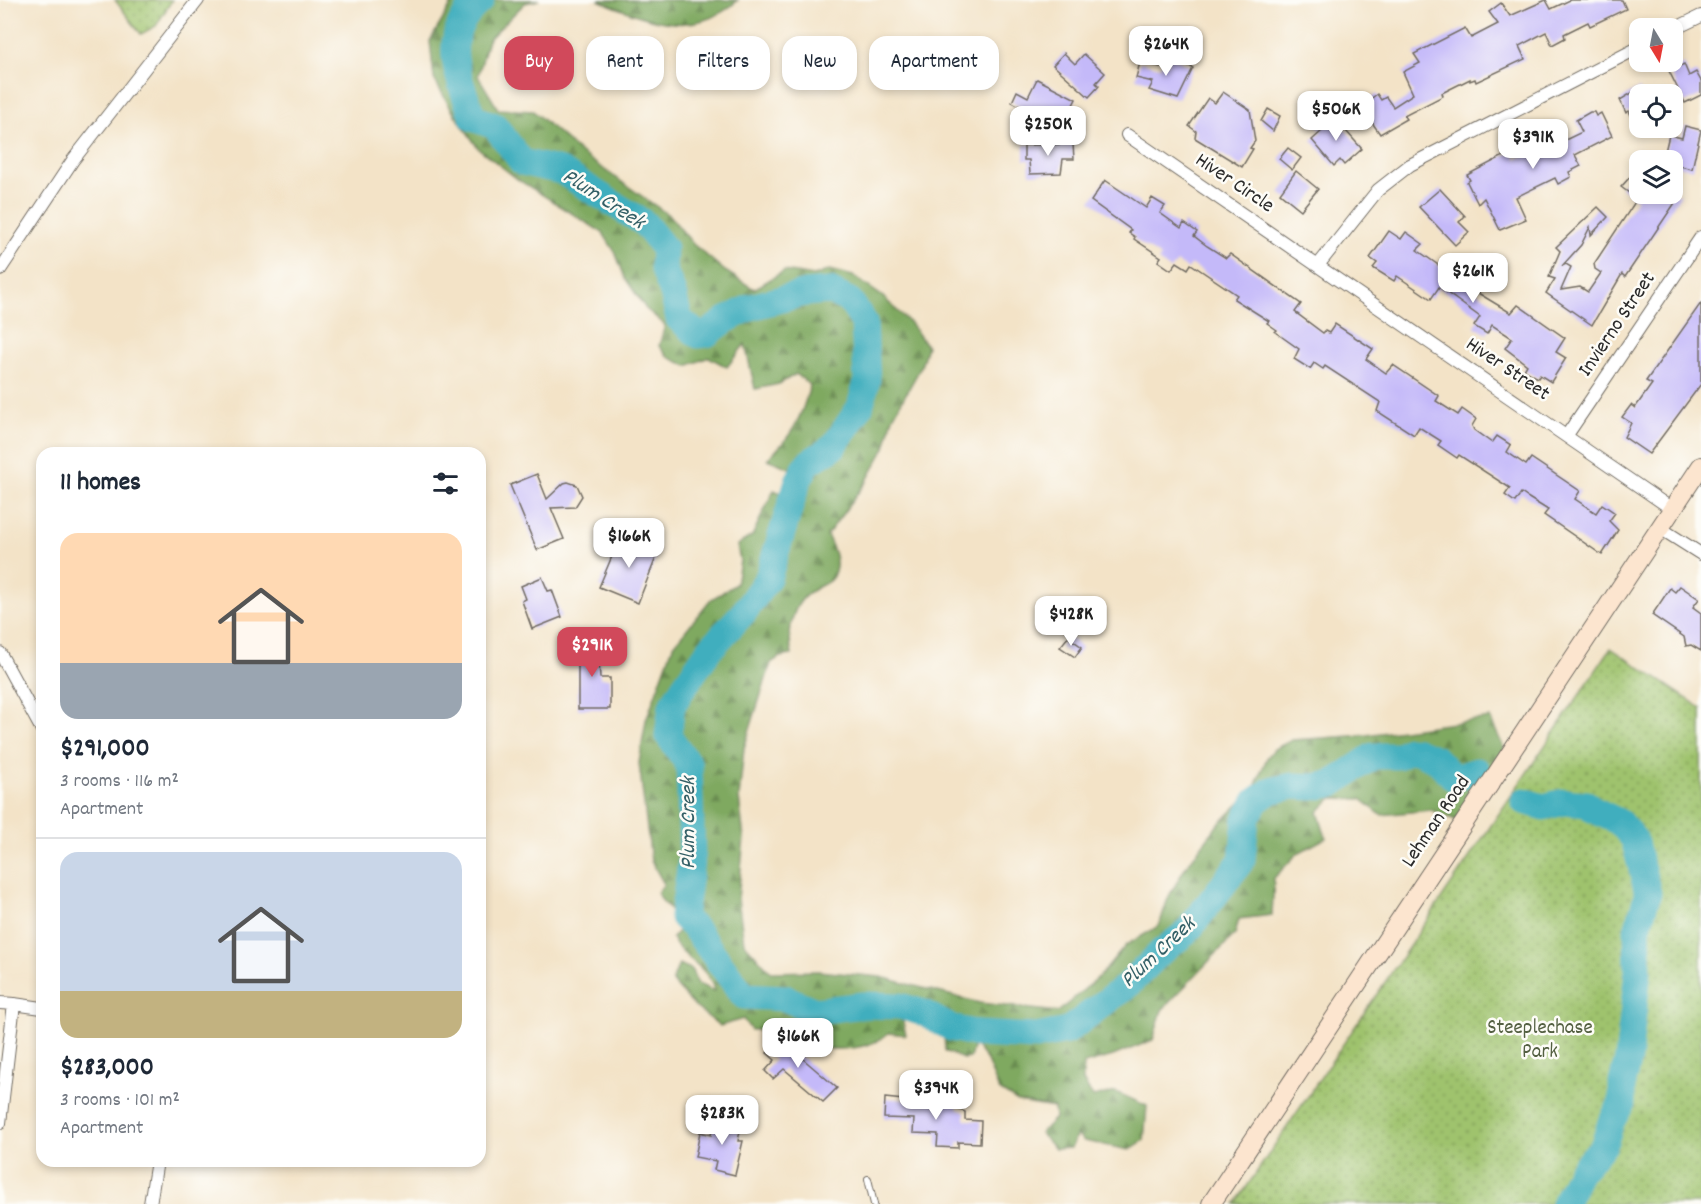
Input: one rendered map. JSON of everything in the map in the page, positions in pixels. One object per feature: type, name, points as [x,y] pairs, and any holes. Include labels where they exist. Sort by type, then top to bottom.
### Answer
[{"type":"street","points":[[0,270],[73,160],[198,0]]},
{"type":"street","points":[[1683,25],[1701,16]]},
{"type":"street","points":[[1319,264],[1378,189],[1410,165],[1629,53]]},
{"type":"street","name":"Hiver Circle","points":[[1127,135],[1319,264]]},
{"type":"street","name":"Invierno Street","points":[[1568,435],[1701,237]]},
{"type":"street","name":"Hiver Street","points":[[1319,264],[1672,509]]},
{"type":"street","name":"Lehman Road","points":[[1211,1204],[1701,466]]},
{"type":"street","points":[[1660,528],[1701,554]]},
{"type":"street","points":[[0,653],[36,719]]},
{"type":"street","points":[[0,1003],[36,1007]]},
{"type":"street","points":[[0,1123],[14,1004]]},
{"type":"street","points":[[150,1204],[156,1167]]},
{"type":"lane","points":[[868,1179],[874,1204]]},
{"type":"green space","points":[[115,0],[172,0],[156,26],[141,34]]},
{"type":"green space","points":[[454,0],[539,0],[525,3],[488,40],[478,76],[498,109],[533,111],[581,153],[670,216],[693,244],[725,271],[754,289],[784,271],[814,276],[829,270],[853,276],[882,296],[910,323],[927,346],[921,367],[893,417],[885,448],[866,482],[827,535],[836,558],[834,575],[807,595],[796,609],[790,636],[792,655],[780,657],[771,663],[744,748],[739,798],[744,838],[738,899],[744,943],[771,972],[818,971],[881,977],[980,1003],[1058,1012],[1102,974],[1126,945],[1159,926],[1168,898],[1185,868],[1216,827],[1254,789],[1267,758],[1274,749],[1292,740],[1366,735],[1490,718],[1508,757],[1463,823],[1431,810],[1381,815],[1361,799],[1332,798],[1318,812],[1326,838],[1298,853],[1274,878],[1272,915],[1239,919],[1235,934],[1162,1010],[1153,1040],[1113,1056],[1084,1064],[1083,1081],[1093,1097],[1116,1092],[1147,1106],[1144,1140],[1129,1150],[1084,1141],[1077,1134],[1071,1148],[1055,1149],[1040,1133],[1055,1118],[1054,1108],[1018,1102],[999,1090],[986,1059],[974,1044],[970,1058],[963,1059],[945,1051],[944,1034],[925,1021],[895,1013],[903,1022],[906,1035],[888,1033],[862,1046],[829,1048],[808,1042],[791,1029],[772,1033],[765,1029],[751,1030],[743,1019],[720,1026],[694,1006],[672,981],[679,964],[691,969],[698,984],[714,991],[707,975],[676,946],[672,938],[681,928],[657,893],[664,884],[651,861],[639,763],[646,720],[673,646],[710,600],[736,584],[740,561],[737,545],[752,536],[774,490],[793,498],[802,473],[767,459],[783,443],[795,426],[810,385],[796,374],[779,384],[755,389],[745,344],[727,367],[709,357],[687,366],[668,357],[659,346],[665,325],[646,309],[625,278],[615,252],[603,233],[517,179],[478,148],[453,112],[434,79],[430,41]]},
{"type":"green space","points":[[598,0],[738,0],[721,13],[704,20],[670,23],[652,20]]},
{"type":"green space","name":"Steeplechase Park","points":[[1611,648],[1701,708],[1701,1204],[1235,1204]]},
{"type":"building","points":[[1546,0],[1551,9],[1570,0],[1622,0],[1626,9],[1590,26],[1588,22],[1564,34],[1565,38],[1552,45],[1546,32],[1519,46],[1525,59],[1476,82],[1475,79],[1470,81],[1470,79],[1442,93],[1443,96],[1404,116],[1406,119],[1380,134],[1364,111],[1371,106],[1368,101],[1377,94],[1381,100],[1386,97],[1393,107],[1413,94],[1403,72],[1420,63],[1414,54],[1465,28],[1471,38],[1498,24],[1489,12],[1501,3],[1510,16]]},
{"type":"building","points":[[1064,53],[1075,64],[1084,54],[1105,73],[1096,83],[1099,86],[1089,97],[1053,65]]},
{"type":"building","points":[[1171,57],[1193,68],[1178,99],[1149,90],[1153,82],[1136,78],[1140,62],[1160,67],[1163,62],[1167,64]]},
{"type":"building","points":[[1683,64],[1689,76],[1696,72],[1701,81],[1701,95],[1685,103],[1683,84],[1676,84],[1670,72],[1683,72]]},
{"type":"building","points":[[1037,79],[1076,99],[1061,128],[1012,102],[1017,91],[1028,97]]},
{"type":"building","points":[[1223,92],[1250,110],[1255,141],[1242,167],[1195,138],[1196,131],[1189,126],[1208,98],[1215,103]]},
{"type":"building","points":[[1629,95],[1629,111],[1626,113],[1620,100]]},
{"type":"building","points":[[1268,109],[1280,116],[1273,131],[1261,121]]},
{"type":"building","points":[[1594,112],[1596,116],[1601,113],[1612,136],[1575,155],[1581,166],[1569,172],[1571,177],[1558,184],[1555,178],[1516,197],[1526,219],[1500,230],[1484,198],[1478,204],[1467,182],[1470,180],[1467,175],[1513,151],[1517,159],[1540,148],[1536,140],[1549,133],[1554,143],[1559,143],[1582,132],[1576,120]]},
{"type":"building","points":[[1330,113],[1362,149],[1344,165],[1340,160],[1334,166],[1312,140],[1322,131],[1317,125]]},
{"type":"building","points":[[1685,126],[1701,130],[1692,169],[1683,167],[1683,150],[1665,150],[1668,138],[1683,138]]},
{"type":"building","points":[[1073,144],[1074,159],[1063,159],[1061,173],[1030,174],[1029,160],[1024,160],[1024,145]]},
{"type":"building","points":[[1288,148],[1301,158],[1292,170],[1279,159]]},
{"type":"building","points":[[1296,171],[1318,189],[1301,210],[1280,193]]},
{"type":"building","points":[[1629,178],[1629,193],[1621,187]]},
{"type":"building","points":[[1105,180],[1146,208],[1152,198],[1165,206],[1160,213],[1181,228],[1184,223],[1197,232],[1194,236],[1207,246],[1226,258],[1230,254],[1301,304],[1295,312],[1323,333],[1325,331],[1329,333],[1335,324],[1373,349],[1366,359],[1386,373],[1393,365],[1439,396],[1436,401],[1458,415],[1462,409],[1476,419],[1472,426],[1474,430],[1492,443],[1497,436],[1511,445],[1507,452],[1526,465],[1531,458],[1580,491],[1575,499],[1596,513],[1602,504],[1615,513],[1609,521],[1618,530],[1602,555],[1544,515],[1548,510],[1521,493],[1515,502],[1505,495],[1510,488],[1459,455],[1457,458],[1438,445],[1441,441],[1419,427],[1414,435],[1377,411],[1380,402],[1325,366],[1323,369],[1314,363],[1310,369],[1294,359],[1299,349],[1275,332],[1277,330],[1267,323],[1269,321],[1234,299],[1237,295],[1191,264],[1188,269],[1177,262],[1171,270],[1158,261],[1161,257],[1134,239],[1135,237],[1129,233],[1131,230],[1091,201]]},
{"type":"building","points":[[1440,189],[1465,216],[1459,222],[1469,232],[1455,245],[1419,207]]},
{"type":"building","points":[[1634,204],[1674,204],[1625,277],[1622,274],[1592,325],[1546,293],[1555,279],[1549,277],[1560,251],[1556,247],[1598,207],[1608,217],[1591,235],[1590,227],[1581,245],[1562,266],[1566,264],[1571,267],[1561,290],[1580,287],[1588,292],[1601,273],[1595,269],[1594,264]]},
{"type":"building","points":[[1389,231],[1401,239],[1406,232],[1423,244],[1417,250],[1478,293],[1511,313],[1518,305],[1565,338],[1556,352],[1566,358],[1551,382],[1540,375],[1538,378],[1524,370],[1527,365],[1505,348],[1512,338],[1492,325],[1487,334],[1474,326],[1480,317],[1439,287],[1431,299],[1397,276],[1394,281],[1373,268],[1377,263],[1370,258]]},
{"type":"building","points":[[1701,303],[1701,384],[1649,454],[1624,437],[1631,423],[1622,417],[1631,405],[1635,408],[1652,384],[1646,381]]},
{"type":"building","points":[[537,474],[547,499],[568,482],[577,485],[582,496],[575,507],[551,508],[564,539],[537,550],[510,485]]},
{"type":"building","points":[[621,535],[659,550],[638,603],[599,587]]},
{"type":"building","points":[[542,577],[548,591],[552,590],[562,617],[532,629],[522,601],[526,599],[521,586]]},
{"type":"building","points":[[1680,586],[1699,599],[1693,607],[1701,613],[1701,651],[1691,645],[1686,646],[1684,637],[1652,615],[1670,588],[1675,592]]},
{"type":"building","points":[[1068,637],[1082,647],[1075,657],[1060,647]]},
{"type":"building","points":[[598,640],[600,678],[610,678],[610,709],[578,709],[578,641]]},
{"type":"building","points":[[785,1034],[800,1047],[795,1052],[837,1088],[823,1102],[784,1069],[773,1079],[765,1071],[775,1060],[767,1053]]},
{"type":"building","points":[[885,1098],[941,1104],[941,1101],[958,1102],[957,1109],[965,1112],[965,1120],[981,1121],[980,1143],[958,1142],[958,1148],[937,1147],[938,1134],[913,1133],[914,1119],[884,1118]]},
{"type":"building","points":[[723,1116],[742,1121],[738,1141],[743,1141],[735,1175],[714,1170],[716,1161],[695,1157],[700,1132],[711,1135],[713,1126],[720,1128]]},
{"type":"waterway","name":"Plum Creek","points":[[481,0],[467,14],[459,27],[455,42],[457,71],[473,118],[495,126],[522,162],[561,171],[644,223],[664,248],[663,268],[673,293],[679,319],[698,335],[707,334],[726,320],[751,307],[805,293],[830,291],[850,301],[864,322],[867,380],[860,407],[833,447],[808,463],[798,481],[768,578],[744,612],[710,649],[672,706],[668,735],[689,765],[692,855],[683,917],[695,929],[744,996],[785,998],[815,1011],[863,1005],[900,1006],[924,1013],[951,1028],[978,1034],[1036,1037],[1067,1031],[1128,985],[1162,951],[1187,932],[1242,860],[1246,819],[1256,801],[1270,791],[1293,786],[1313,787],[1332,784],[1373,756],[1398,756],[1408,750],[1417,751],[1436,759],[1454,778],[1477,771]]},
{"type":"waterway","name":"Plum Creek","points":[[1524,801],[1543,807],[1564,802],[1587,804],[1619,822],[1634,839],[1648,893],[1637,930],[1638,971],[1628,1059],[1622,1082],[1622,1103],[1611,1122],[1604,1145],[1580,1172],[1564,1204]]}]
